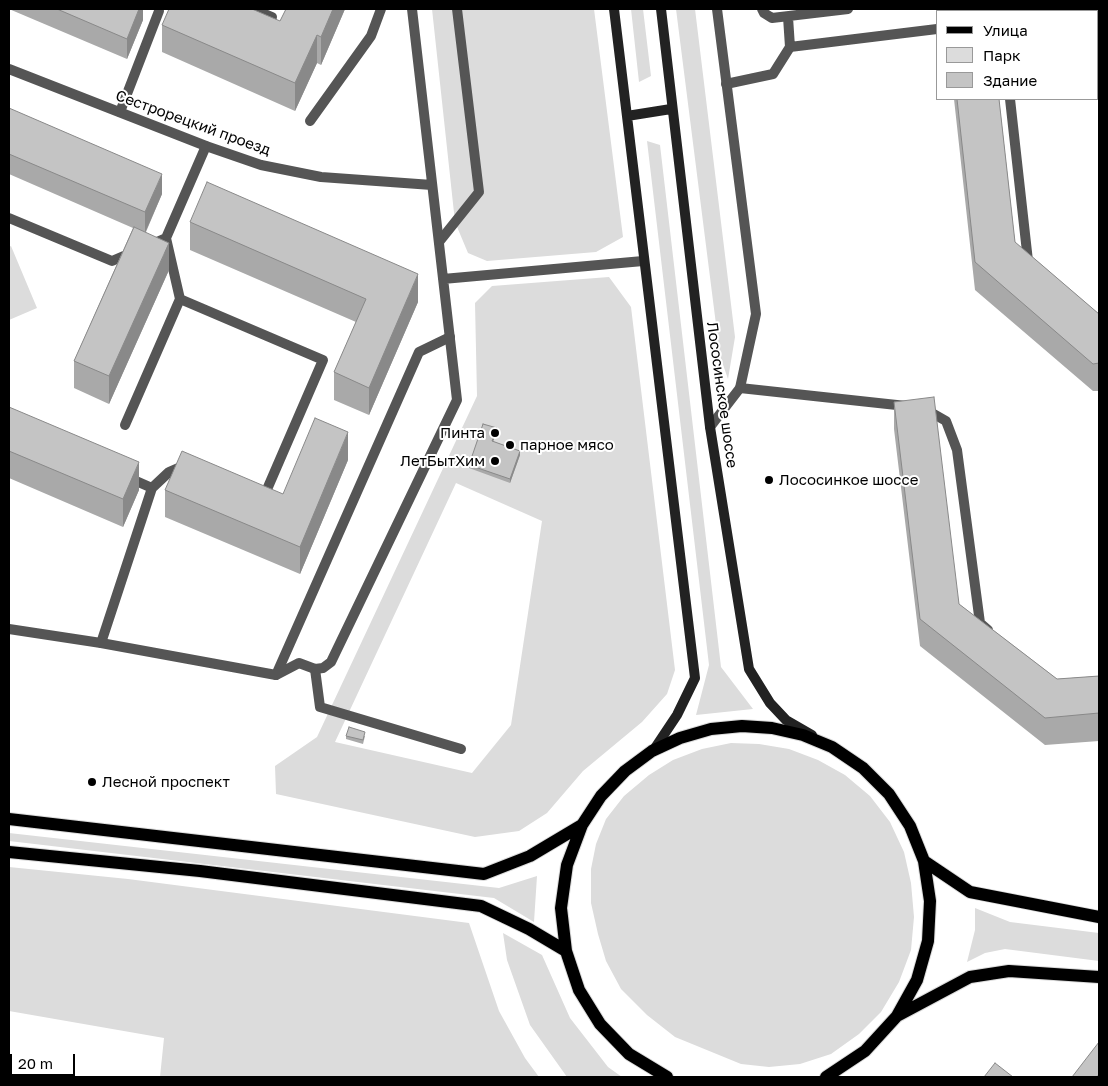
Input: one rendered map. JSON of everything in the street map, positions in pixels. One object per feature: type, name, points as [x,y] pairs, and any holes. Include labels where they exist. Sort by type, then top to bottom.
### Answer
[{"type":"main road","points":[[667,1077],[629,1054],[600,1024],[579,990],[566,951],[561,908],[567,865],[582,825],[601,796],[625,771],[652,751],[680,738],[711,729],[742,726],[772,728],[803,735],[832,747],[863,768],[889,794],[910,826],[924,861],[930,901],[928,941],[917,980],[897,1016],[865,1051],[826,1077]]},
{"type":"main road","points":[[9,819],[484,874],[530,856],[582,825]]},
{"type":"main road","points":[[9,852],[200,872],[481,906],[529,929],[566,951]]},
{"type":"main road","points":[[924,861],[970,892],[1099,917]]},
{"type":"main road","points":[[897,1016],[970,978],[1010,971],[1099,977]]},
{"type":"street","points":[[120,112],[158,9]]},
{"type":"street","points":[[253,9],[272,17]]},
{"type":"street","points":[[310,121],[371,36],[381,9]]},
{"type":"street","points":[[9,629],[100,643],[276,675],[299,663],[315,669],[323,668],[332,662],[457,400],[412,9]]},
{"type":"street","points":[[439,242],[479,192],[457,9]]},
{"type":"street","points":[[614,9],[694,678],[677,715],[652,751]]},
{"type":"street","name":"Лососинское шоссе","points":[[661,9],[671,109],[710,426],[749,669],[770,703],[786,720],[832,747]]},
{"type":"street","points":[[710,426],[740,388],[756,314],[717,9]]},
{"type":"street","points":[[762,9],[764,13],[772,18],[848,9]]},
{"type":"street","points":[[726,84],[773,74],[790,47],[788,17]]},
{"type":"street","points":[[790,47],[936,29]]},
{"type":"street","name":"Сестрорецкий проезд","points":[[9,69],[206,146],[261,165],[320,177],[432,185]]},
{"type":"street","points":[[1010,100],[1028,261],[1035,267]]},
{"type":"street","points":[[627,116],[671,109]]},
{"type":"street","points":[[125,425],[180,299],[166,238],[206,146]]},
{"type":"street","points":[[9,218],[112,261],[166,238]]},
{"type":"street","points":[[443,279],[643,261]]},
{"type":"street","points":[[180,299],[323,360],[265,494],[248,488]]},
{"type":"street","points":[[276,675],[419,352],[450,337]]},
{"type":"street","points":[[740,388],[922,408],[946,421],[957,450],[980,624],[995,635]]},
{"type":"street","points":[[100,643],[152,488],[169,472],[189,464],[198,467]]},
{"type":"street","points":[[116,472],[152,488]]},
{"type":"street","points":[[315,669],[320,707],[461,749]]},
{"type":"green space","points":[[432,9],[594,9],[623,237],[596,252],[487,261],[468,253],[455,222]]},
{"type":"green space","points":[[631,9],[643,9],[651,76],[639,82]]},
{"type":"green space","points":[[676,9],[695,9],[735,337],[728,379],[720,356]]},
{"type":"green space","points":[[647,141],[660,145],[721,667],[753,709],[696,715],[709,665]]},
{"type":"green space","points":[[11,246],[37,308],[9,320],[9,247]]},
{"type":"green space","points":[[609,277],[631,307],[675,670],[667,694],[642,722],[583,771],[547,813],[519,831],[475,837],[276,794],[275,766],[317,737],[477,396],[475,303],[492,286]],"holes":[[[456,483],[542,521],[511,725],[472,773],[335,742]]]},
{"type":"green space","points":[[731,743],[759,744],[789,749],[818,760],[845,775],[870,796],[890,822],[904,852],[911,883],[914,917],[911,950],[899,982],[881,1012],[859,1034],[831,1054],[800,1064],[769,1067],[741,1064],[675,1037],[647,1015],[621,989],[606,961],[591,903],[591,869],[596,844],[606,819],[624,796],[649,775],[673,760],[702,749]]},
{"type":"green space","points":[[9,833],[499,888],[537,876],[534,922],[494,898],[9,841]]},
{"type":"green space","points":[[9,867],[128,879],[469,923],[499,1011],[525,1058],[539,1077],[160,1077],[164,1038],[9,1011]]},
{"type":"green space","points":[[975,908],[1010,922],[1099,933],[1099,961],[1005,949],[985,953],[967,962],[975,930]]},
{"type":"green space","points":[[503,933],[542,955],[570,1018],[608,1067],[622,1077],[567,1077],[530,1025],[507,960]]},
{"type":"building","points":[[57,9],[139,9],[127,39]]},
{"type":"building","points":[[169,9],[252,9],[280,21],[286,9],[333,9],[321,37],[317,35],[295,83],[162,25]]},
{"type":"building","points":[[1083,9],[1099,9],[1099,23],[1098,10]]},
{"type":"building","points":[[957,100],[999,100],[1015,242],[1099,314],[1099,363],[1093,364],[975,262]]},
{"type":"building","points":[[9,108],[162,174],[145,212],[9,154]]},
{"type":"building","points":[[207,182],[418,274],[369,388],[334,372],[366,299],[190,222]]},
{"type":"building","points":[[134,227],[169,243],[109,376],[74,361]]},
{"type":"building","points":[[934,397],[959,604],[1057,679],[1099,676],[1099,713],[1045,718],[920,619],[894,402]]},
{"type":"building","points":[[9,407],[139,462],[123,499],[9,451]]},
{"type":"building","points":[[315,418],[348,432],[300,547],[165,490],[182,451],[283,494]]},
{"type":"building","name":"ЛетБытХим","points":[[483,424],[497,428],[492,441],[520,451],[510,479],[469,465]]},
{"type":"building","points":[[349,727],[365,732],[363,740],[346,736]]},
{"type":"building","points":[[1099,1042],[1099,1074],[1097,1077],[1072,1077]]},
{"type":"building","points":[[995,1063],[1013,1077],[984,1077]]},
{"type":"place","name":"Пинта","points":[[495,433]]},
{"type":"place","name":"парное мясо","points":[[510,445]]},
{"type":"place","name":"ЛетБытХим","points":[[495,461]]},
{"type":"place","name":"Лососинкое шоссе","points":[[769,480]]},
{"type":"place","name":"Лесной проспект","points":[[92,782]]}]
